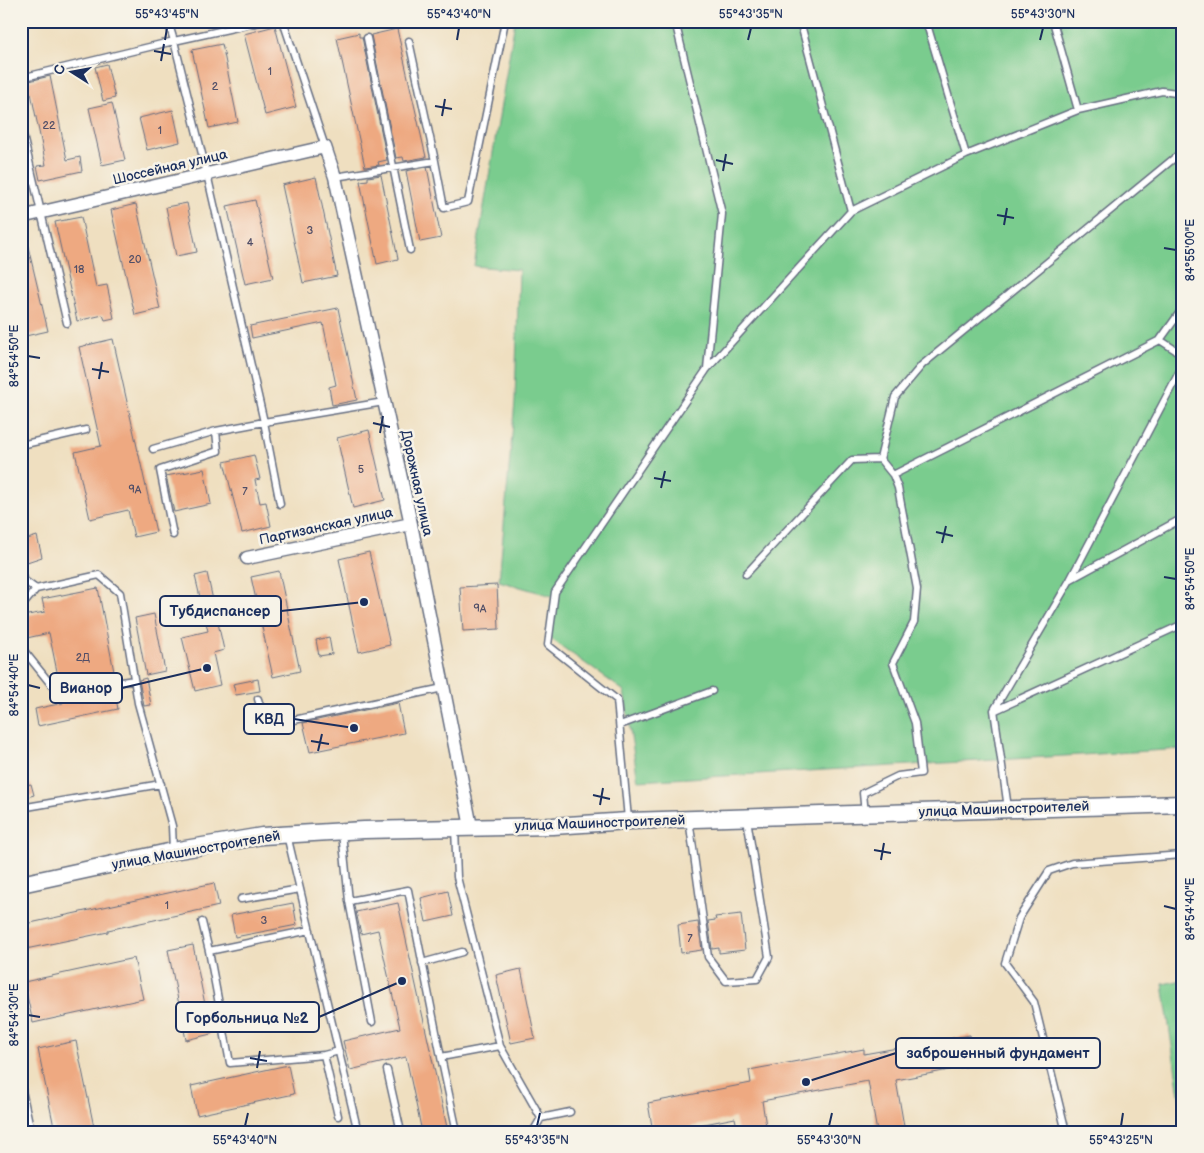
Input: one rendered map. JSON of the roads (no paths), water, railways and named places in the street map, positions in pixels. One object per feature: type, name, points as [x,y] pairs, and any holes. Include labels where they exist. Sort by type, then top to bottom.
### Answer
[{"type":"street","name":"Шоссейная улица","points":[[21,217],[325,147]]},
{"type":"street","name":"Дорожная улица","points":[[325,147],[335,177],[411,524],[443,688],[463,828]]},
{"type":"street","name":"Партизанская улица","points":[[248,558],[411,524]]},
{"type":"street","name":"улица Машиностроителей","points":[[21,884],[173,851],[262,836],[287,834],[364,830],[553,826],[628,821],[1183,804]]},
{"type":"lane","points":[[168,21],[207,174],[264,422],[280,504]]},
{"type":"lane","points":[[21,78],[265,21]]},
{"type":"lane","points":[[282,21],[325,147]]},
{"type":"lane","points":[[409,41],[444,208],[468,202],[505,21]]},
{"type":"lane","points":[[675,21],[722,214],[707,369]]},
{"type":"lane","points":[[800,21],[851,211]]},
{"type":"lane","points":[[926,21],[966,155]]},
{"type":"lane","points":[[1053,21],[1078,110]]},
{"type":"lane","points":[[367,38],[410,250]]},
{"type":"lane","points":[[628,821],[617,700],[548,645],[555,592],[707,369],[851,211],[966,155],[1078,110],[1162,91],[1183,94]]},
{"type":"lane","points":[[21,127],[67,323]]},
{"type":"lane","points":[[880,459],[895,397],[922,365],[1183,151]]},
{"type":"lane","points":[[335,177],[435,162]]},
{"type":"lane","points":[[892,475],[1160,340],[1183,308]]},
{"type":"lane","points":[[1160,340],[1183,355]]},
{"type":"lane","points":[[1008,809],[994,710],[1070,580],[1183,365]]},
{"type":"lane","points":[[154,450],[216,431],[384,402]]},
{"type":"lane","points":[[21,446],[86,430]]},
{"type":"lane","points":[[173,534],[160,470],[218,451],[216,431]]},
{"type":"lane","points":[[865,814],[863,793],[898,776],[921,773],[915,723],[893,663],[914,622],[917,589],[898,488],[892,475],[880,459]]},
{"type":"lane","points":[[746,574],[852,460],[880,459]]},
{"type":"lane","points":[[1070,580],[1183,518]]},
{"type":"lane","points":[[21,607],[36,588],[99,575],[120,594],[138,703],[172,826],[173,851]]},
{"type":"lane","points":[[21,576],[36,588]]},
{"type":"lane","points":[[994,710],[1183,624]]},
{"type":"lane","points":[[21,647],[57,692],[134,680]]},
{"type":"lane","points":[[258,699],[266,726],[443,688]]},
{"type":"lane","points":[[620,725],[712,691]]},
{"type":"lane","points":[[21,808],[161,784]]},
{"type":"lane","points":[[689,819],[708,956],[726,981],[758,979],[769,957],[747,818]]},
{"type":"lane","points":[[463,828],[457,877],[500,1046],[541,1118]]},
{"type":"lane","points":[[342,832],[349,901],[372,1022]]},
{"type":"lane","points":[[287,834],[358,1132]]},
{"type":"lane","points":[[1066,1132],[1034,1002],[1005,963],[1019,918],[1049,871],[1072,863],[1183,855]]},
{"type":"lane","points":[[241,899],[300,889]]},
{"type":"lane","points":[[349,901],[408,890],[457,1132]]},
{"type":"lane","points":[[202,922],[230,1063],[324,1055],[339,1051]]},
{"type":"lane","points":[[209,951],[310,930]]},
{"type":"lane","points":[[422,963],[462,952]]},
{"type":"lane","points":[[441,1057],[500,1046]]},
{"type":"lane","points":[[324,1055],[338,1116]]},
{"type":"lane","points":[[387,1070],[401,1132]]},
{"type":"lane","points":[[21,1086],[31,1132]]},
{"type":"lane","points":[[533,1132],[541,1118],[570,1112]]},
{"type":"place","name":"Тубдиспансер","points":[[364,602]]},
{"type":"place","name":"Вианор","points":[[207,668]]},
{"type":"place","name":"КВД","points":[[354,728]]},
{"type":"place","name":"Горбольница №2","points":[[402,981]]},
{"type":"place","name":"заброшенный фундамент","points":[[806,1082]]}]
